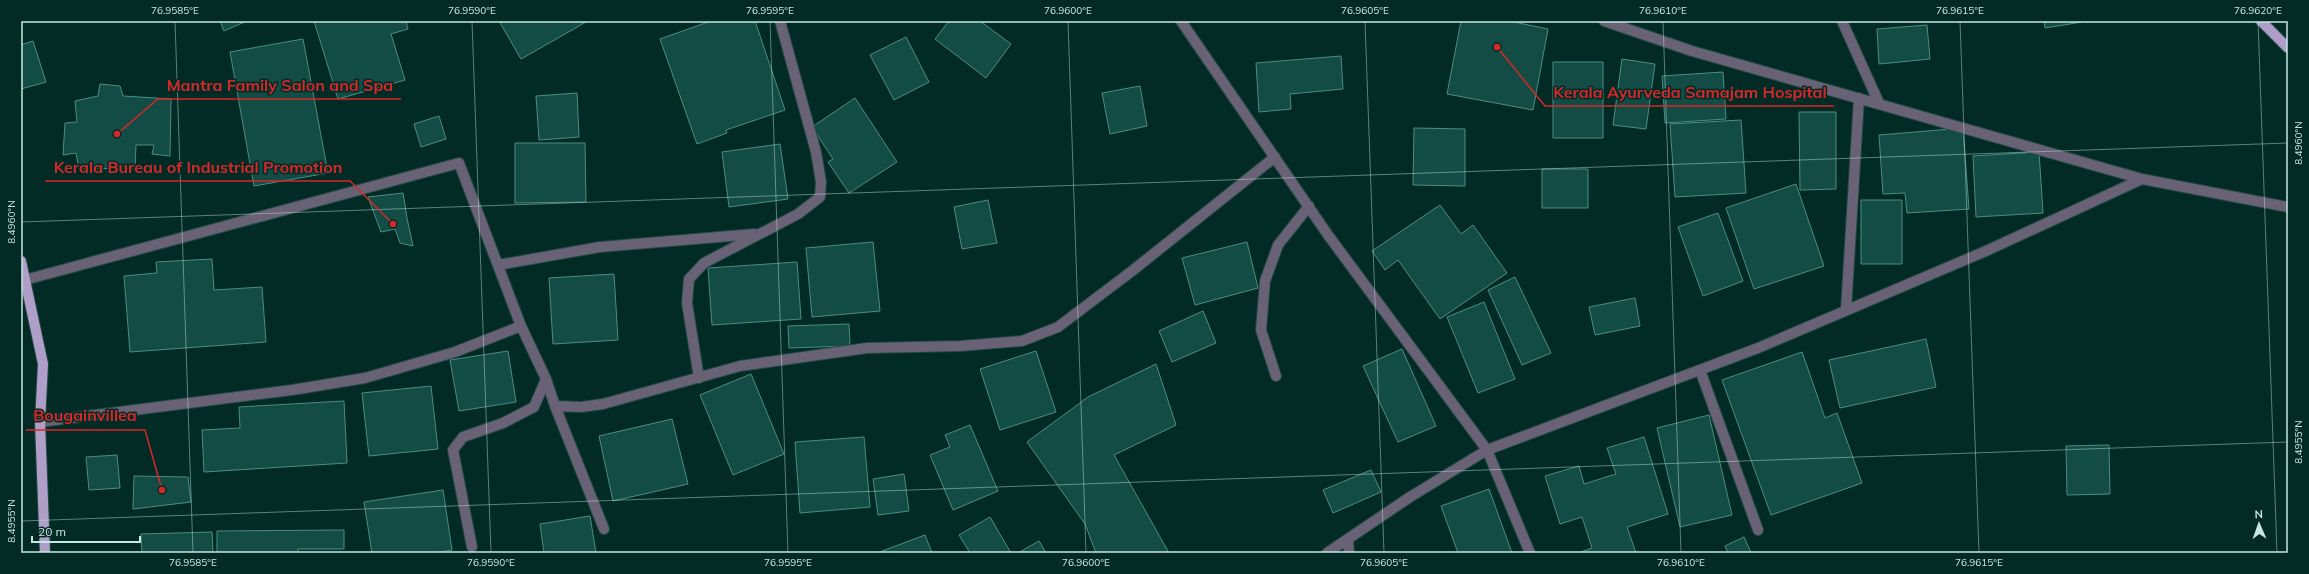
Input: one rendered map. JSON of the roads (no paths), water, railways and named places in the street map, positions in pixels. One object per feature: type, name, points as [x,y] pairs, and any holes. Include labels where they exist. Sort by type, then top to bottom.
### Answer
[{"type":"main road","points":[[2261,21],[2288,48]]},
{"type":"main road","points":[[21,261],[24,281],[43,364],[40,422],[45,553]]},
{"type":"street","points":[[699,378],[688,302],[689,279],[704,263],[798,214],[820,198],[821,182],[816,152],[780,21]]},
{"type":"street","points":[[1181,21],[1308,206],[1487,450],[1530,553]]},
{"type":"street","points":[[1604,21],[1692,51],[2142,179],[2288,207]]},
{"type":"street","points":[[1842,21],[1879,103]]},
{"type":"street","points":[[1846,310],[1860,98]]},
{"type":"street","points":[[555,406],[581,407],[603,404],[740,366],[867,348],[960,346],[1022,341],[1058,327],[1132,271],[1275,157]]},
{"type":"street","points":[[24,281],[459,163],[521,326],[546,379],[555,406],[604,529]]},
{"type":"street","points":[[1327,553],[1487,450],[1700,370],[1846,310],[1986,251],[2142,179]]},
{"type":"street","points":[[1276,376],[1261,330],[1265,281],[1278,245],[1308,206]]},
{"type":"street","points":[[498,266],[600,247],[760,234]]},
{"type":"street","points":[[40,422],[292,390],[364,378],[455,352],[521,326]]},
{"type":"street","points":[[1700,370],[1758,530]]},
{"type":"street","points":[[472,547],[453,450],[463,436],[503,423],[534,406],[546,379]]},
{"type":"street","points":[[1348,539],[1349,553]]},
{"type":"place","name":"Kerala Ayurveda Samajam Hospital","points":[[1497,47]]},
{"type":"place","name":"Mantra Family Salon and Spa","points":[[117,134]]},
{"type":"place","name":"Kerala Bureau of Industrial Promotion","points":[[393,224]]},
{"type":"place","name":"Bougainvillea","points":[[162,490]]}]
